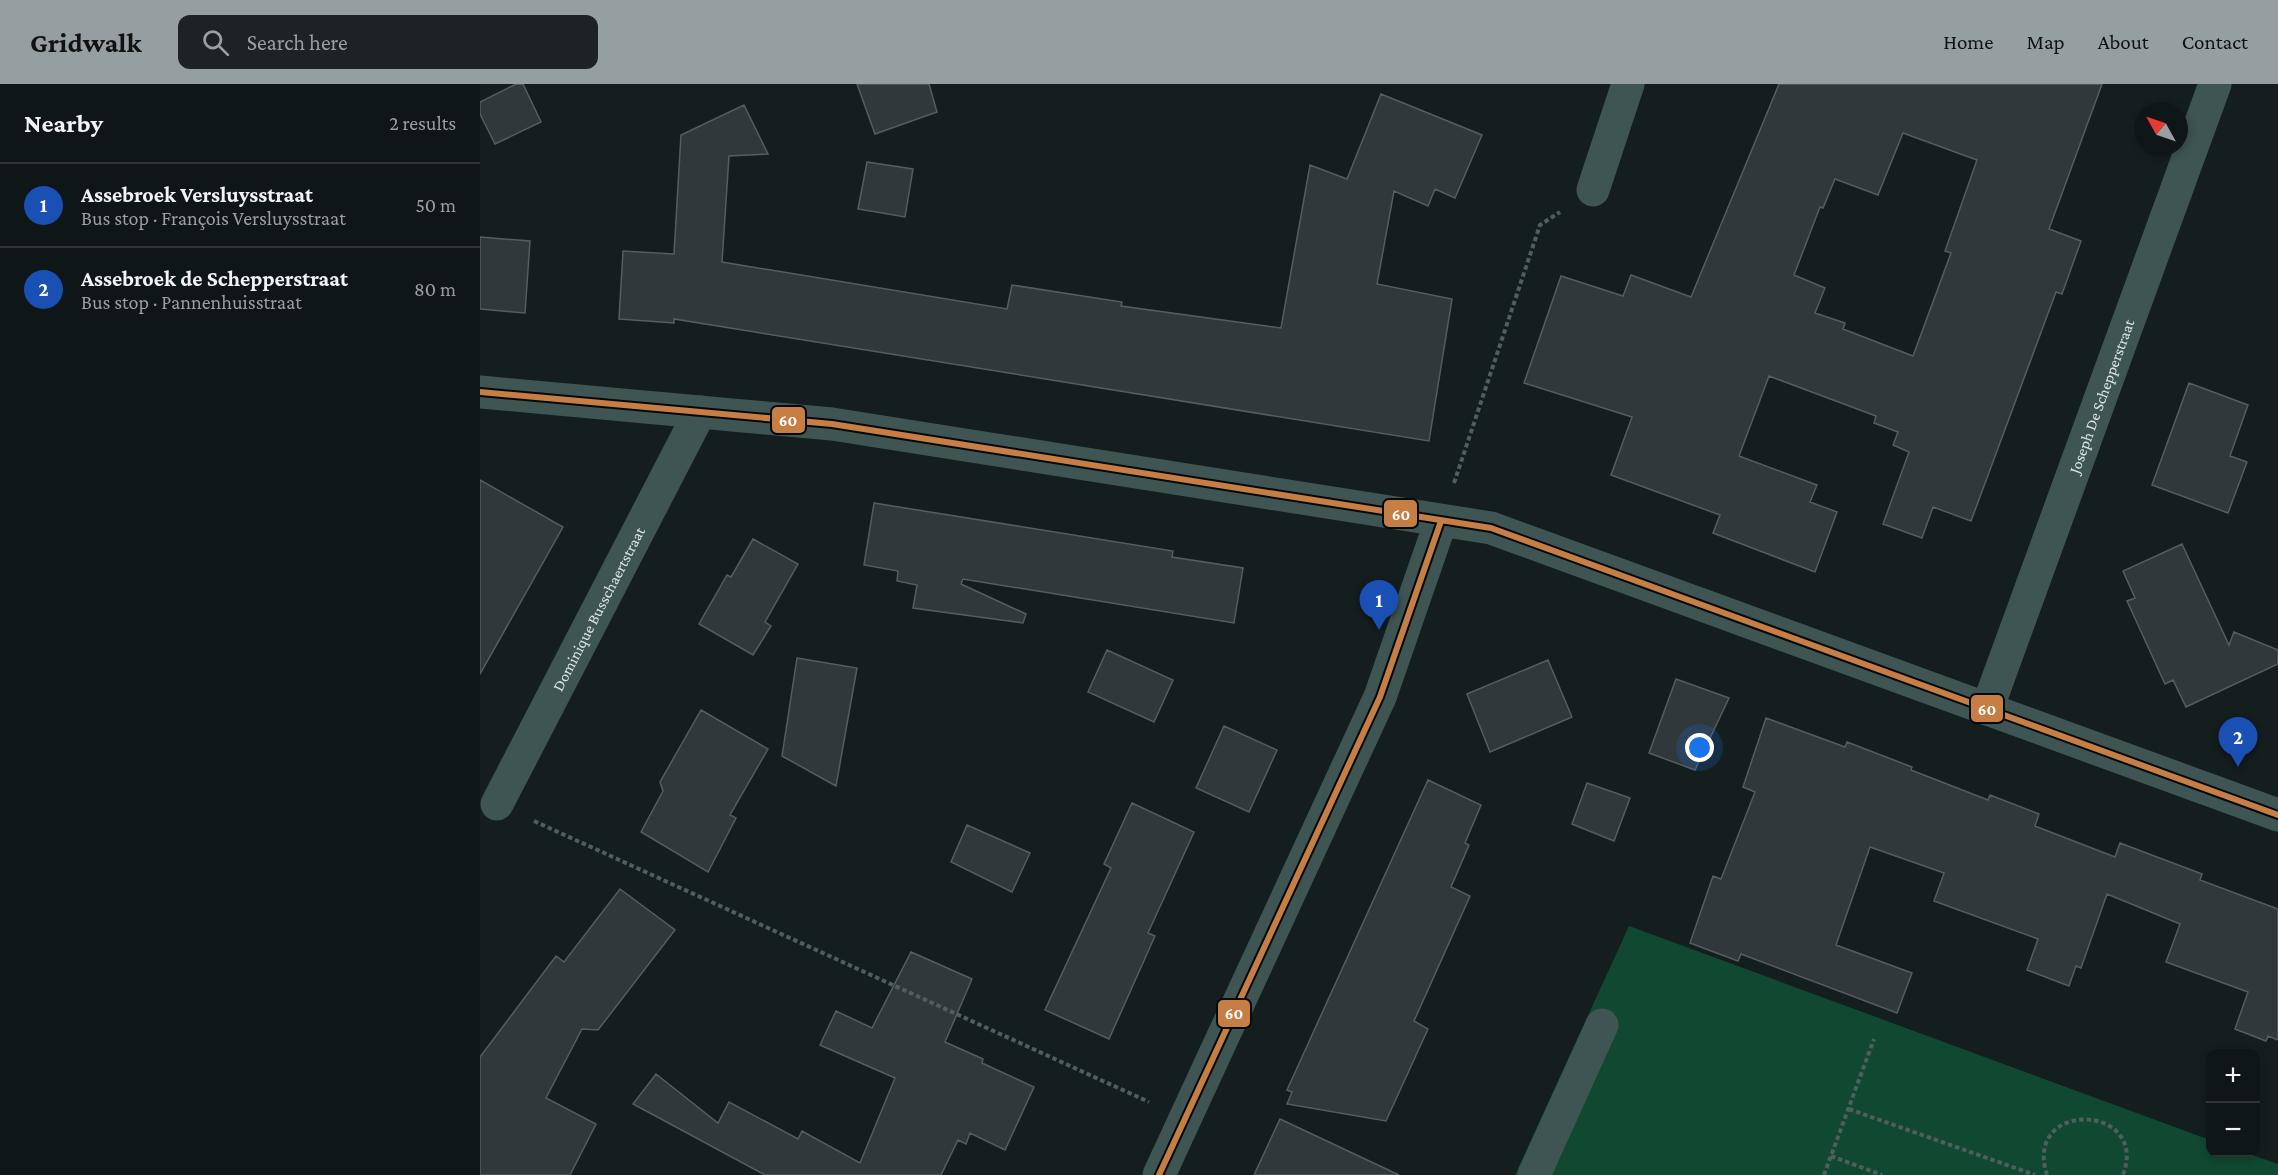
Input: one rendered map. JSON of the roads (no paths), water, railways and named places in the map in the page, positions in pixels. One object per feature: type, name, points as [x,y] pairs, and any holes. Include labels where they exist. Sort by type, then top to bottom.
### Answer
[{"type":"street","points":[[1593,190],[1628,84]]},
{"type":"street","name":"Joseph De Schepperstraat","points":[[1987,709],[2216,84]]},
{"type":"street","points":[[480,392],[832,424],[1491,528],[2278,815]]},
{"type":"street","name":"Dominique Busschaertstraat","points":[[497,804],[700,412]]},
{"type":"street","points":[[1159,1175],[1380,697],[1441,521]]},
{"type":"street","points":[[1534,1175],[1602,1025]]},
{"type":"place","name":"Assebroek Versluysstraat","points":[[1379,630]]},
{"type":"place","name":"Assebroek de Schepperstraat","points":[[2238,767]]}]
